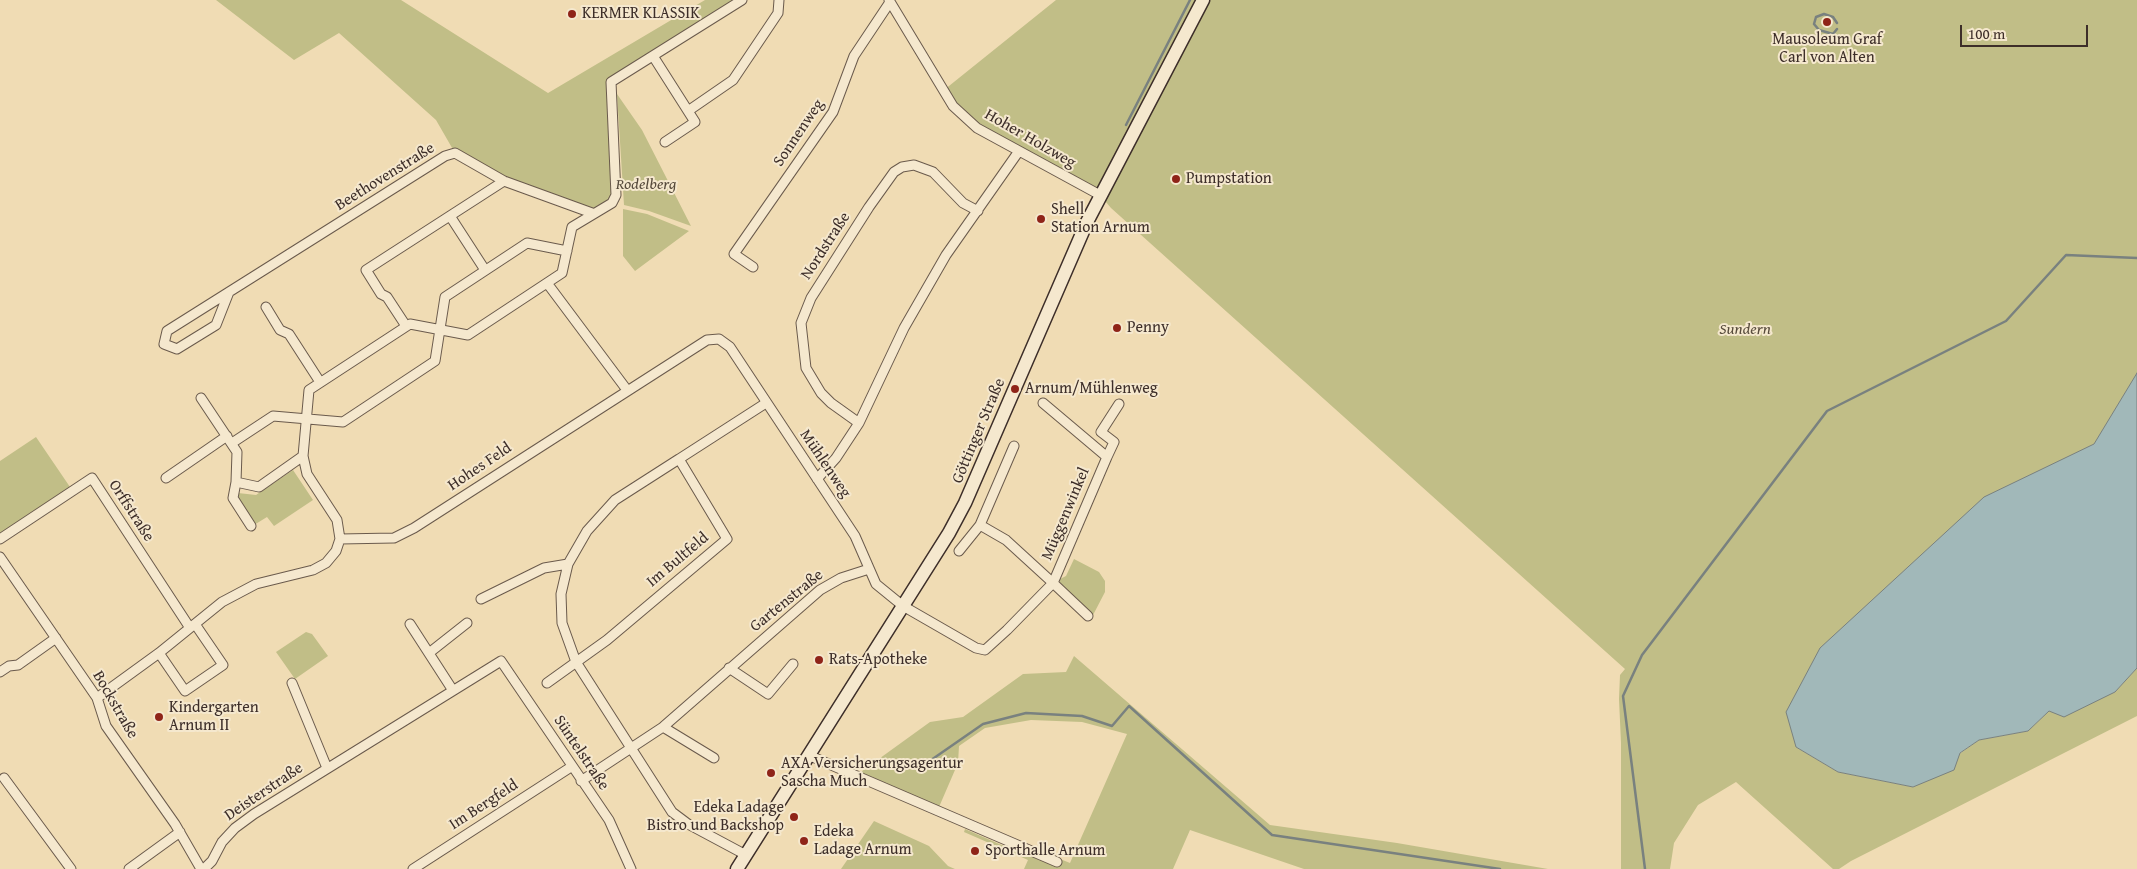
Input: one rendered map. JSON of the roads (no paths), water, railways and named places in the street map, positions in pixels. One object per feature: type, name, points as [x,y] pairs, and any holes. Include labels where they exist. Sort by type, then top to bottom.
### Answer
[{"type":"street","points":[[97,698],[222,602],[256,584],[313,570],[331,557],[340,539],[337,520],[307,474],[303,456],[310,390],[410,324],[468,335],[562,273],[572,227],[592,213],[612,203],[616,195],[612,82],[742,0]]},
{"type":"street","points":[[688,111],[733,80],[774,20],[778,13],[779,0]]},
{"type":"street","name":"Göttinger Straße","points":[[737,869],[903,606],[965,503],[993,442],[1048,307],[1100,195],[1203,0]]},
{"type":"street","name":"Hoher Holzweg","points":[[889,1],[953,106],[977,128],[1100,195]]},
{"type":"street","name":"Sonnenweg","points":[[753,267],[734,254],[833,112],[854,56],[889,1]]},
{"type":"street","points":[[654,56],[695,122],[665,142]]},
{"type":"street","points":[[817,479],[836,458],[859,422],[904,328],[946,255],[1019,151]]},
{"type":"street","name":"Beethovenstraße","points":[[229,292],[216,325],[177,349],[164,344],[167,331],[445,156],[455,154],[504,181],[592,213]]},
{"type":"street","name":"Nordstraße","points":[[859,422],[831,403],[821,393],[806,368],[801,323],[811,298],[869,207],[894,172],[902,167],[914,164],[933,172],[963,203],[978,212]]},
{"type":"street","points":[[406,326],[387,297],[381,294],[366,270],[504,181]]},
{"type":"street","points":[[450,216],[485,270]]},
{"type":"street","points":[[166,478],[273,416],[343,422],[434,361],[446,297],[527,243],[567,251]]},
{"type":"street","points":[[547,283],[627,390]]},
{"type":"street","points":[[266,307],[280,330],[289,334],[320,382]]},
{"type":"street","name":"Mühlenweg","points":[[719,339],[730,347],[855,536],[876,584],[903,606]]},
{"type":"street","name":"Hohes Feld","points":[[340,539],[394,538],[414,528],[707,340],[719,339]]},
{"type":"street","points":[[202,398],[237,452],[236,482],[233,498],[251,526]]},
{"type":"street","points":[[746,855],[688,824],[672,812],[629,748],[576,662],[565,636],[561,594],[568,564],[586,531],[616,500],[766,403]]},
{"type":"street","name":"Müggenwinkel","points":[[1043,403],[1107,457]]},
{"type":"street","points":[[1092,445],[1119,404]]},
{"type":"street","name":"Müggenwinkel","points":[[903,606],[976,648],[985,650],[1008,630],[1053,583],[1114,442],[1101,432]]},
{"type":"street","points":[[959,551],[980,525],[1014,446]]},
{"type":"street","points":[[236,482],[259,487],[303,456]]},
{"type":"street","name":"Im Bultfeld","points":[[547,683],[607,640],[727,539],[679,460]]},
{"type":"street","name":"Orffstraße","points":[[0,539],[92,478],[193,626]]},
{"type":"street","name":"Müggenwinkel","points":[[980,525],[1006,540],[1088,616]]},
{"type":"street","name":"Bockstraße","points":[[0,557],[97,698],[106,726],[180,832],[203,869]]},
{"type":"street","points":[[481,599],[544,568],[568,564]]},
{"type":"street","name":"Gartenstraße","points":[[581,781],[663,726],[820,590],[841,578],[869,569]]},
{"type":"street","points":[[429,653],[467,623]]},
{"type":"street","points":[[410,624],[452,690]]},
{"type":"street","points":[[158,653],[185,691],[223,665],[193,626]]},
{"type":"street","points":[[0,672],[9,666],[18,665],[56,638]]},
{"type":"street","name":"Süntelstraße","points":[[498,662],[501,661],[571,767],[609,820],[631,869]]},
{"type":"street","name":"Deisterstraße","points":[[203,869],[212,861],[222,842],[235,828],[327,768],[498,662]]},
{"type":"street","points":[[729,668],[768,694],[793,664]]},
{"type":"street","name":"Deisterstraße","points":[[292,684],[327,768]]},
{"type":"street","points":[[663,726],[714,758]]},
{"type":"street","points":[[808,755],[1057,862]]},
{"type":"street","name":"Im Bergfeld","points":[[413,869],[571,767]]},
{"type":"street","points":[[4,778],[71,869]]},
{"type":"street","points":[[129,869],[180,832]]},
{"type":"water","points":[[2137,373],[2137,668],[2115,692],[2064,717],[2049,711],[2028,731],[1979,740],[1960,753],[1954,770],[1913,787],[1838,772],[1796,747],[1786,712],[1820,648],[1984,497],[2094,444]]},
{"type":"waterway","points":[[1126,125],[1190,0]]},
{"type":"waterway","points":[[1837,23],[1833,17],[1824,14],[1816,17],[1814,24],[1819,30],[1833,34],[1837,29]]},
{"type":"waterway","points":[[1645,869],[1623,696],[1642,655],[1827,411],[2006,321],[2066,255],[2137,258]]},
{"type":"waterway","points":[[921,767],[983,724],[1026,713],[1082,716],[1112,726],[1129,706],[1272,835],[1500,869]]},
{"type":"place","name":"KERMER KLASSIK","points":[[572,14]]},
{"type":"place","name":"Mausoleum Graf Carl von Alten","points":[[1827,22]]},
{"type":"place","name":"Pumpstation","points":[[1176,179]]},
{"type":"place","name":"Shell Station Arnum","points":[[1041,219]]},
{"type":"place","name":"Penny","points":[[1117,328]]},
{"type":"place","name":"Arnum/Mühlenweg","points":[[1015,389]]},
{"type":"place","name":"Rats-Apotheke","points":[[819,660]]},
{"type":"place","name":"Kindergarten Arnum II","points":[[159,717]]},
{"type":"place","name":"AXA Versicherungsagentur Sascha Much","points":[[771,773]]},
{"type":"place","name":"Edeka Ladage Bistro und Backshop","points":[[794,817]]},
{"type":"place","name":"Edeka Ladage Arnum","points":[[804,841]]},
{"type":"place","name":"Sporthalle Arnum","points":[[975,851]]},
{"type":"park label","name":"Rodelberg","points":[[646,185]]},
{"type":"park label","name":"Sundern","points":[[1745,330]]}]
